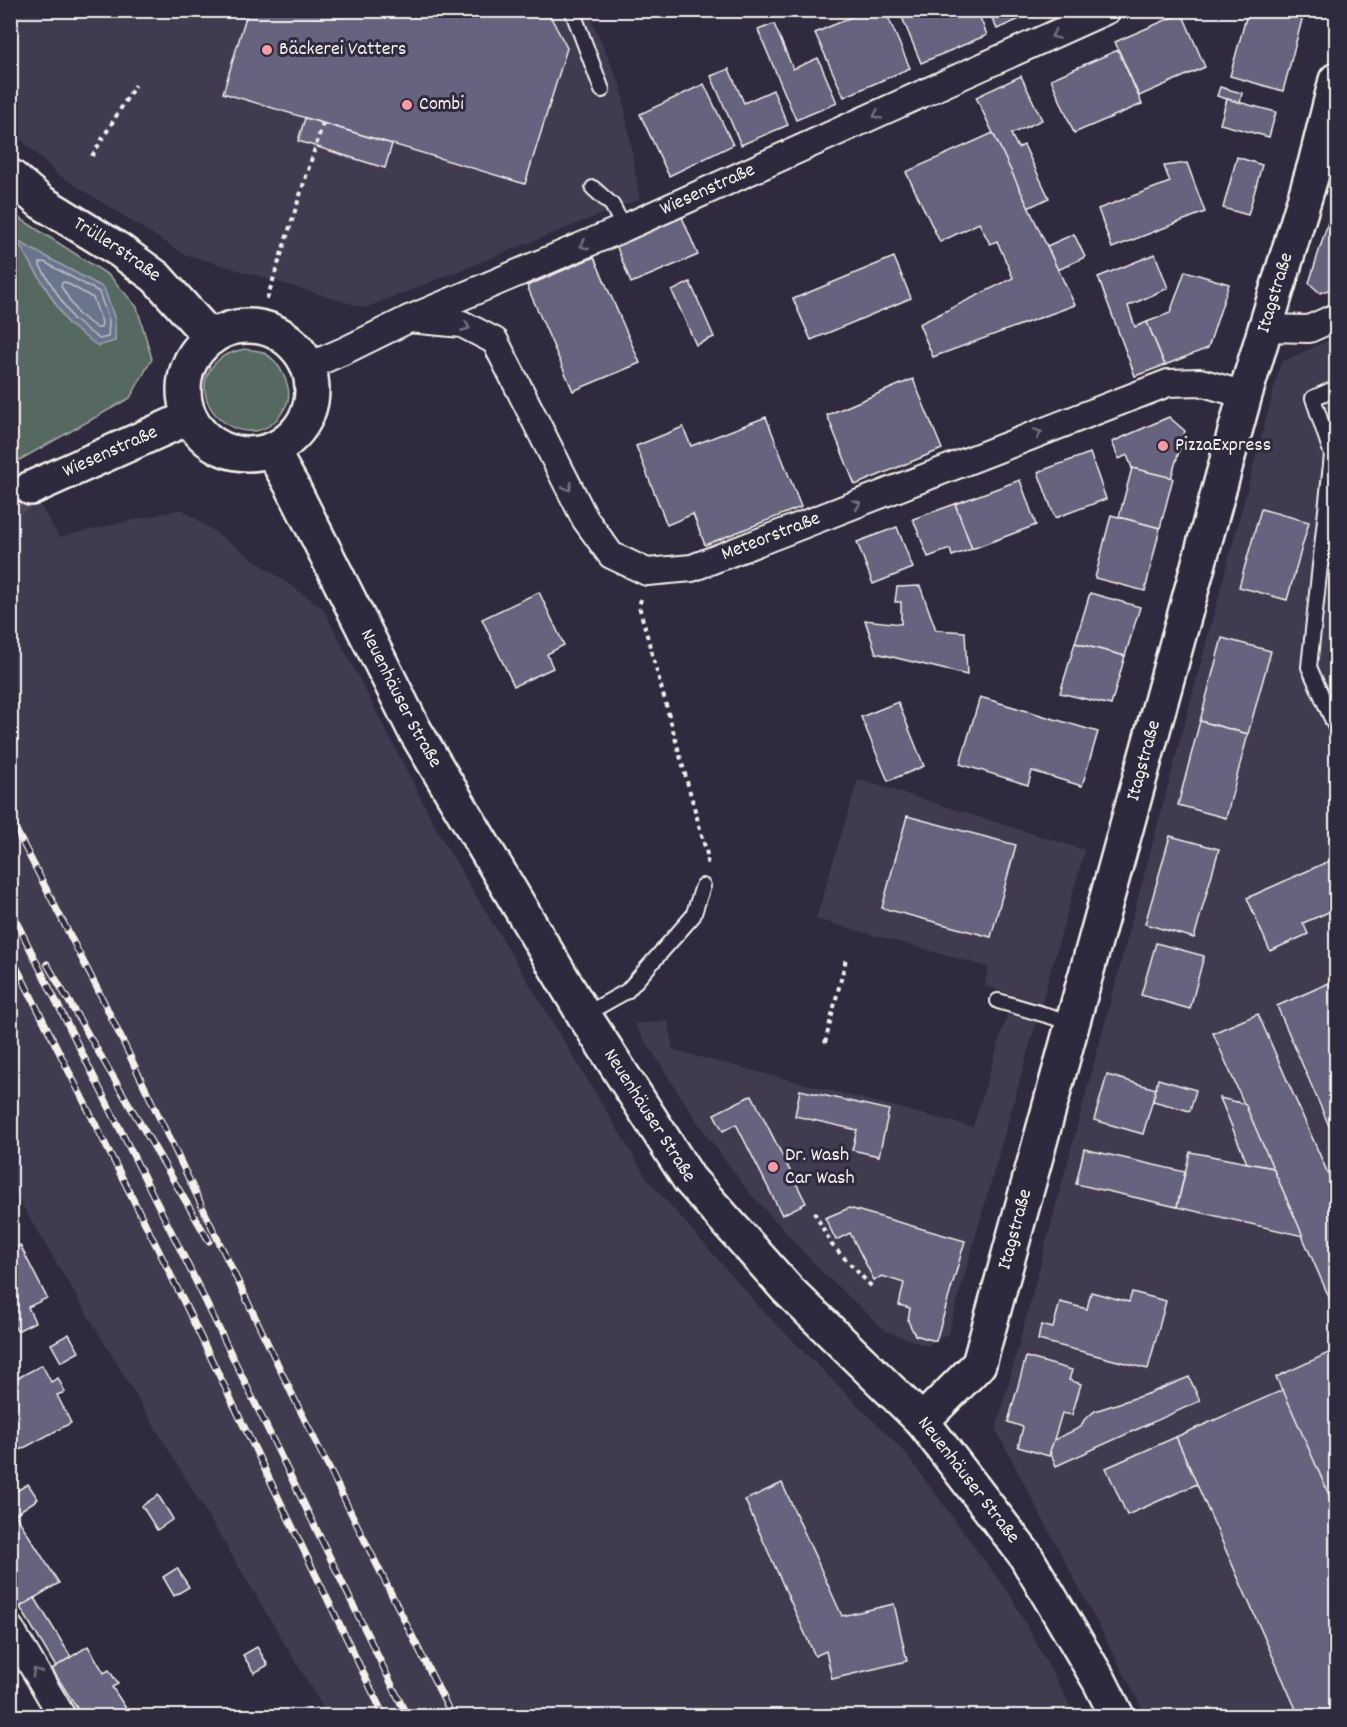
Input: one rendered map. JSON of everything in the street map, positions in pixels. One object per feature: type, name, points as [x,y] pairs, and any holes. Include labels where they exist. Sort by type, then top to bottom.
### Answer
[{"type":"street","name":"Wiesenstraße","points":[[309,366],[409,319],[624,228],[1108,10]]},
{"type":"street","name":"Itagstraße","points":[[921,1421],[979,1364],[1245,395],[1315,164],[1336,80]]},
{"type":"street","name":"Trüllerstraße","points":[[10,176],[41,202],[119,250],[156,277],[211,338]]},
{"type":"street","points":[[1264,328],[1309,329],[1336,317]]},
{"type":"street","points":[[409,319],[462,324],[495,341],[585,519],[611,555],[647,572]]},
{"type":"street","points":[[248,326],[267,328],[292,343],[309,366],[313,386],[311,406],[303,425],[289,440],[272,450],[253,455],[224,450],[215,446],[200,433],[190,417],[184,396],[186,374],[196,353],[211,338],[229,329],[248,326]]},
{"type":"street","name":"Meteorstraße","points":[[647,572],[693,568],[1168,383],[1200,382],[1245,395]]},
{"type":"street","name":"Wiesenstraße","points":[[31,488],[190,417]]},
{"type":"street","name":"Neuenhäuser Straße","points":[[272,450],[414,729],[584,1015],[689,1179],[787,1288],[921,1421],[1025,1555],[1100,1682],[1117,1716]]},
{"type":"street","points":[[10,1628],[62,1716]]},
{"type":"lane","points":[[572,10],[602,90]]},
{"type":"lane","points":[[593,188],[612,205],[624,228]]},
{"type":"lane","points":[[1336,388],[1313,398],[1332,455],[1309,667],[1336,728]]},
{"type":"lane","points":[[584,1015],[627,991],[693,916],[703,886]]},
{"type":"lane","points":[[998,1002],[1073,1023]]},
{"type":"path","points":[[92,156],[135,85]]},
{"type":"path","points":[[267,299],[323,123]]},
{"type":"path","points":[[647,572],[639,606],[708,858],[703,886]]},
{"type":"path","points":[[825,1043],[846,959]]},
{"type":"path","points":[[814,1212],[832,1245],[872,1287]]},
{"type":"shaded area","points":[[10,11],[588,11],[621,87],[640,199],[365,308],[184,254],[57,174],[11,130]]},
{"type":"shaded area","points":[[1336,337],[1336,1716],[1146,1716],[996,1430],[1281,362]]},
{"type":"shaded area","points":[[10,453],[59,537],[182,509],[323,608],[443,841],[648,1180],[764,1312],[903,1450],[1010,1595],[1076,1716],[328,1716],[11,1187]]},
{"type":"shaded area","points":[[858,779],[1085,850],[948,1334],[927,1346],[886,1331],[821,1271],[748,1191],[706,1135],[634,1024],[668,1021],[673,1050],[973,1127],[1013,995],[985,986],[988,967],[816,919]]},
{"type":"green space","points":[[10,212],[110,276],[137,307],[152,359],[130,398],[16,462],[10,452]]},
{"type":"green space","points":[[244,349],[262,352],[268,356],[284,375],[287,383],[286,406],[272,424],[255,431],[237,429],[222,421],[210,407],[205,391],[208,373],[222,357]]},
{"type":"water","points":[[17,241],[104,288],[115,320],[115,341],[98,346],[68,324]]},
{"type":"building","name":"Combi","points":[[248,10],[547,10],[567,48],[525,184],[223,93]]},
{"type":"building","points":[[867,10],[885,10],[910,68],[844,97],[815,33]]},
{"type":"building","points":[[899,10],[977,10],[987,35],[921,63]]},
{"type":"building","points":[[988,10],[1040,10],[997,29]]},
{"type":"building","points":[[1248,10],[1281,10],[1303,16],[1283,91],[1230,76]]},
{"type":"building","points":[[1182,13],[1205,67],[1139,96],[1115,42]]},
{"type":"building","points":[[774,24],[793,69],[818,58],[837,103],[796,120],[758,30]]},
{"type":"building","points":[[1118,50],[1142,104],[1074,133],[1051,79]]},
{"type":"building","points":[[729,69],[744,103],[773,90],[788,125],[741,145],[711,76]]},
{"type":"building","points":[[1021,76],[1042,120],[1011,134],[1018,148],[1024,145],[1049,198],[1028,208],[976,97]]},
{"type":"building","points":[[704,84],[733,145],[669,176],[640,114]]},
{"type":"building","points":[[1220,87],[1242,93],[1240,103],[1217,96]]},
{"type":"building","points":[[1227,99],[1276,112],[1269,137],[1220,124]]},
{"type":"building","points":[[305,118],[392,144],[385,168],[298,141]]},
{"type":"building","points":[[993,133],[1075,305],[933,357],[919,324],[1013,278],[997,241],[990,244],[979,223],[940,242],[906,172]]},
{"type":"building","points":[[1237,157],[1262,165],[1248,215],[1223,208]]},
{"type":"building","points":[[1187,163],[1205,212],[1112,248],[1098,209],[1170,182],[1164,166]]},
{"type":"building","points":[[682,217],[698,255],[631,283],[616,245]]},
{"type":"building","points":[[1329,219],[1336,221],[1336,287],[1320,293],[1309,283]]},
{"type":"building","points":[[1074,234],[1085,257],[1058,270],[1047,246]]},
{"type":"building","points":[[1155,254],[1168,288],[1128,306],[1135,327],[1147,322],[1165,365],[1135,376],[1098,277]]},
{"type":"building","points":[[594,257],[640,363],[573,391],[527,286]]},
{"type":"building","points":[[894,257],[911,298],[811,340],[793,299]]},
{"type":"building","points":[[1185,271],[1229,284],[1208,348],[1165,365],[1147,322],[1170,313]]},
{"type":"building","points":[[690,282],[714,337],[696,345],[672,291]]},
{"type":"building","points":[[913,379],[942,449],[855,485],[827,415]]},
{"type":"building","points":[[766,417],[801,507],[705,545],[693,514],[667,525],[636,446],[683,427],[691,446]]},
{"type":"building","points":[[1169,417],[1185,431],[1171,478],[1132,468],[1127,455],[1119,459],[1112,442]]},
{"type":"building","points":[[1090,453],[1106,499],[1055,518],[1038,472]]},
{"type":"building","points":[[1132,468],[1173,478],[1160,528],[1119,517]]},
{"type":"building","points":[[1020,480],[1036,525],[972,549],[955,504]]},
{"type":"building","points":[[955,504],[972,549],[952,556],[950,549],[928,557],[913,519]]},
{"type":"building","points":[[1261,509],[1309,522],[1287,600],[1239,587]]},
{"type":"building","points":[[1111,515],[1160,528],[1145,591],[1095,578]]},
{"type":"building","points":[[897,527],[913,568],[873,584],[857,542]]},
{"type":"building","points":[[920,586],[936,630],[965,632],[967,675],[876,653],[865,620],[901,624],[901,602],[895,602],[897,587]]},
{"type":"building","points":[[539,592],[564,645],[547,654],[553,668],[514,686],[482,619]]},
{"type":"building","points":[[1090,593],[1140,607],[1125,656],[1075,643]]},
{"type":"building","points":[[1222,638],[1271,651],[1248,734],[1200,721]]},
{"type":"building","points":[[1075,643],[1125,656],[1111,705],[1060,693]]},
{"type":"building","points":[[980,697],[1098,732],[1082,786],[1032,771],[1028,785],[960,764]]},
{"type":"building","points":[[898,702],[924,766],[888,781],[861,717]]},
{"type":"building","points":[[1200,721],[1248,734],[1226,818],[1178,805]]},
{"type":"building","points":[[907,816],[1016,845],[991,937],[882,908]]},
{"type":"building","points":[[1170,836],[1219,849],[1194,938],[1145,924]]},
{"type":"building","points":[[1336,858],[1336,909],[1303,923],[1308,934],[1270,951],[1247,898]]},
{"type":"building","points":[[1156,943],[1204,956],[1190,1009],[1141,995]]},
{"type":"building","points":[[1336,980],[1336,1142],[1277,1006]]},
{"type":"building","points":[[1258,1014],[1336,1192],[1336,1313],[1213,1033]]},
{"type":"building","points":[[1107,1075],[1156,1089],[1143,1134],[1094,1120]]},
{"type":"building","points":[[1158,1079],[1196,1090],[1190,1111],[1153,1101]]},
{"type":"building","points":[[800,1090],[889,1110],[879,1156],[852,1150],[857,1130],[795,1116]]},
{"type":"building","name":"Dr. Wash Car Wash","points":[[752,1095],[806,1203],[782,1215],[736,1124],[723,1131],[714,1114]]},
{"type":"building","points":[[1220,1098],[1245,1104],[1273,1168],[1247,1163]]},
{"type":"building","points":[[1084,1149],[1185,1172],[1177,1207],[1076,1184]]},
{"type":"building","points":[[1190,1152],[1273,1168],[1303,1236],[1177,1207]]},
{"type":"building","points":[[849,1208],[965,1241],[936,1341],[915,1335],[908,1321],[910,1308],[899,1305],[904,1283],[882,1276],[874,1280],[850,1233],[836,1240],[825,1218]]},
{"type":"building","points":[[20,1245],[47,1298],[28,1307],[35,1322],[17,1331],[10,1318],[10,1250]]},
{"type":"building","points":[[1091,1292],[1129,1302],[1132,1292],[1166,1301],[1148,1369],[1038,1340],[1041,1325],[1053,1328],[1060,1302],[1087,1309]]},
{"type":"building","points":[[69,1334],[79,1352],[61,1362],[51,1344]]},
{"type":"building","points":[[1335,1350],[1336,1353],[1336,1511],[1276,1377]]},
{"type":"building","points":[[1026,1357],[1072,1370],[1069,1380],[1081,1384],[1072,1415],[1062,1413],[1049,1456],[1018,1447],[1023,1427],[1008,1422]]},
{"type":"building","points":[[42,1365],[51,1382],[58,1378],[65,1392],[57,1395],[71,1423],[20,1450],[10,1431],[10,1373],[14,1380]]},
{"type":"building","points":[[1189,1377],[1200,1401],[1056,1466],[1050,1451],[1054,1440],[1081,1427],[1084,1420],[1095,1411]]},
{"type":"building","points":[[1283,1390],[1336,1511],[1336,1716],[1299,1716],[1176,1437]]},
{"type":"building","points":[[1176,1437],[1197,1484],[1127,1515],[1106,1468]]},
{"type":"building","points":[[782,1483],[842,1616],[894,1604],[907,1661],[832,1679],[826,1651],[815,1656],[745,1500]]},
{"type":"building","points":[[28,1484],[38,1499],[15,1514],[59,1583],[18,1608],[10,1596],[10,1495]]},
{"type":"building","points":[[158,1495],[173,1519],[157,1530],[142,1506]]},
{"type":"building","points":[[177,1568],[189,1587],[174,1596],[163,1577]]},
{"type":"building","points":[[35,1598],[71,1657],[56,1667],[20,1607]]},
{"type":"building","points":[[88,1646],[104,1673],[109,1670],[118,1684],[112,1687],[131,1716],[82,1716],[52,1669]]},
{"type":"building","points":[[257,1647],[268,1665],[254,1673],[243,1655]]},
{"type":"tunnel","points":[[10,501],[31,488]]},
{"type":"railway","points":[[10,818],[102,998],[292,1394],[452,1716]]},
{"type":"railway","points":[[10,909],[186,1261],[407,1716]]},
{"type":"railway","points":[[10,954],[164,1261],[384,1716]]},
{"type":"railway","points":[[47,964],[209,1241]]},
{"type":"place","name":"Bäckerei Vatters","points":[[267,50]]},
{"type":"place","name":"Combi","points":[[407,105]]},
{"type":"place","name":"PizzaExpress","points":[[1163,446]]},
{"type":"place","name":"Dr. Wash Car Wash","points":[[773,1167]]}]
